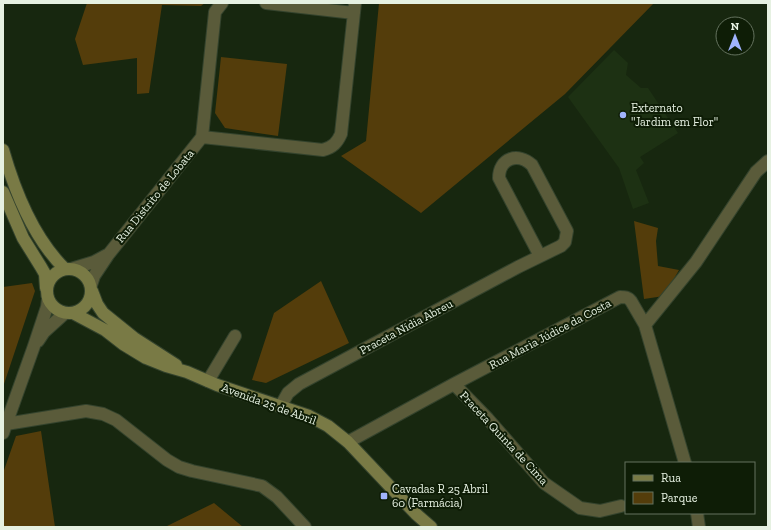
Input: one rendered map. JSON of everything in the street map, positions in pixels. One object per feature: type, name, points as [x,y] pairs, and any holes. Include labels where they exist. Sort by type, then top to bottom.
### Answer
[{"type":"main road","points":[[3,150],[23,206],[39,236],[53,258],[68,269]]},
{"type":"main road","points":[[3,192],[23,238],[43,270],[48,295],[52,305],[58,310],[69,313],[80,310],[90,299],[91,288],[88,278],[83,273],[77,270],[68,269],[54,275],[50,279],[48,295]]},
{"type":"main road","name":"Avenida 25 de Abril","points":[[91,288],[97,304],[103,313],[112,321],[134,338],[187,372]]},
{"type":"main road","name":"Avenida 25 de Abril","points":[[69,313],[104,330],[146,358],[280,407],[309,416],[328,426],[348,442],[416,514],[431,527]]},
{"type":"street","name":"Rua Distrito de Lobata","points":[[91,288],[108,255],[202,137],[215,12],[222,3]]},
{"type":"street","name":"Rua Distrito de Lobata","points":[[202,137],[323,150],[334,146],[338,141],[341,134],[354,8],[266,3]]},
{"type":"street","name":"Praceta Nídia Abreu","points":[[280,407],[288,392],[299,384],[560,246],[565,242],[567,231],[532,165],[527,160],[520,158],[513,159],[506,162],[502,167],[499,172],[499,178],[540,256]]},
{"type":"street","points":[[685,462],[645,325],[696,262],[756,172],[768,161]]},
{"type":"street","name":"Rua Distrito de Lobata","points":[[68,269],[94,262],[108,255]]},
{"type":"street","points":[[5,429],[47,307],[48,295]]},
{"type":"street","name":"Rua Maria Júdice da Costa","points":[[348,442],[454,384],[620,297],[628,298],[645,325]]},
{"type":"street","points":[[34,346],[44,332],[69,313]]},
{"type":"street","points":[[208,381],[235,336]]},
{"type":"street","name":"Praceta Quinta de Cima","points":[[454,384],[488,419],[544,483],[580,508],[600,511],[621,506]]},
{"type":"street","points":[[5,429],[86,411],[103,414],[116,420],[167,460],[179,467],[255,484],[265,488],[277,497],[305,527]]},
{"type":"street","points":[[697,514],[699,527]]},
{"type":"shaded area","name":"Externato \"Jardim em Flor\"","points":[[614,50],[628,63],[626,75],[641,88],[648,88],[678,133],[640,157],[644,163],[636,170],[649,203],[633,209],[619,168],[568,97]]},
{"type":"green space","points":[[87,3],[205,3],[201,6],[162,5],[149,93],[137,94],[137,58],[83,65],[75,39]]},
{"type":"green space","points":[[379,3],[654,3],[565,94],[421,213],[341,156],[366,141]]},
{"type":"green space","points":[[221,57],[287,64],[278,136],[225,128],[215,113]]},
{"type":"green space","points":[[634,221],[658,228],[656,241],[658,266],[679,270],[664,296],[644,299]]},
{"type":"green space","points":[[321,281],[349,343],[266,383],[252,380],[274,313]]},
{"type":"green space","points":[[32,283],[35,291],[3,387],[3,287]]},
{"type":"green space","points":[[41,431],[55,527],[3,527],[3,473],[16,436]]},
{"type":"green space","points":[[214,503],[243,527],[165,527]]},
{"type":"place","name":"Externato \"Jardim em Flor\"","points":[[623,115]]},
{"type":"place","name":"Cavadas R 25 Abril 60 (Farmácia)","points":[[384,496]]}]
